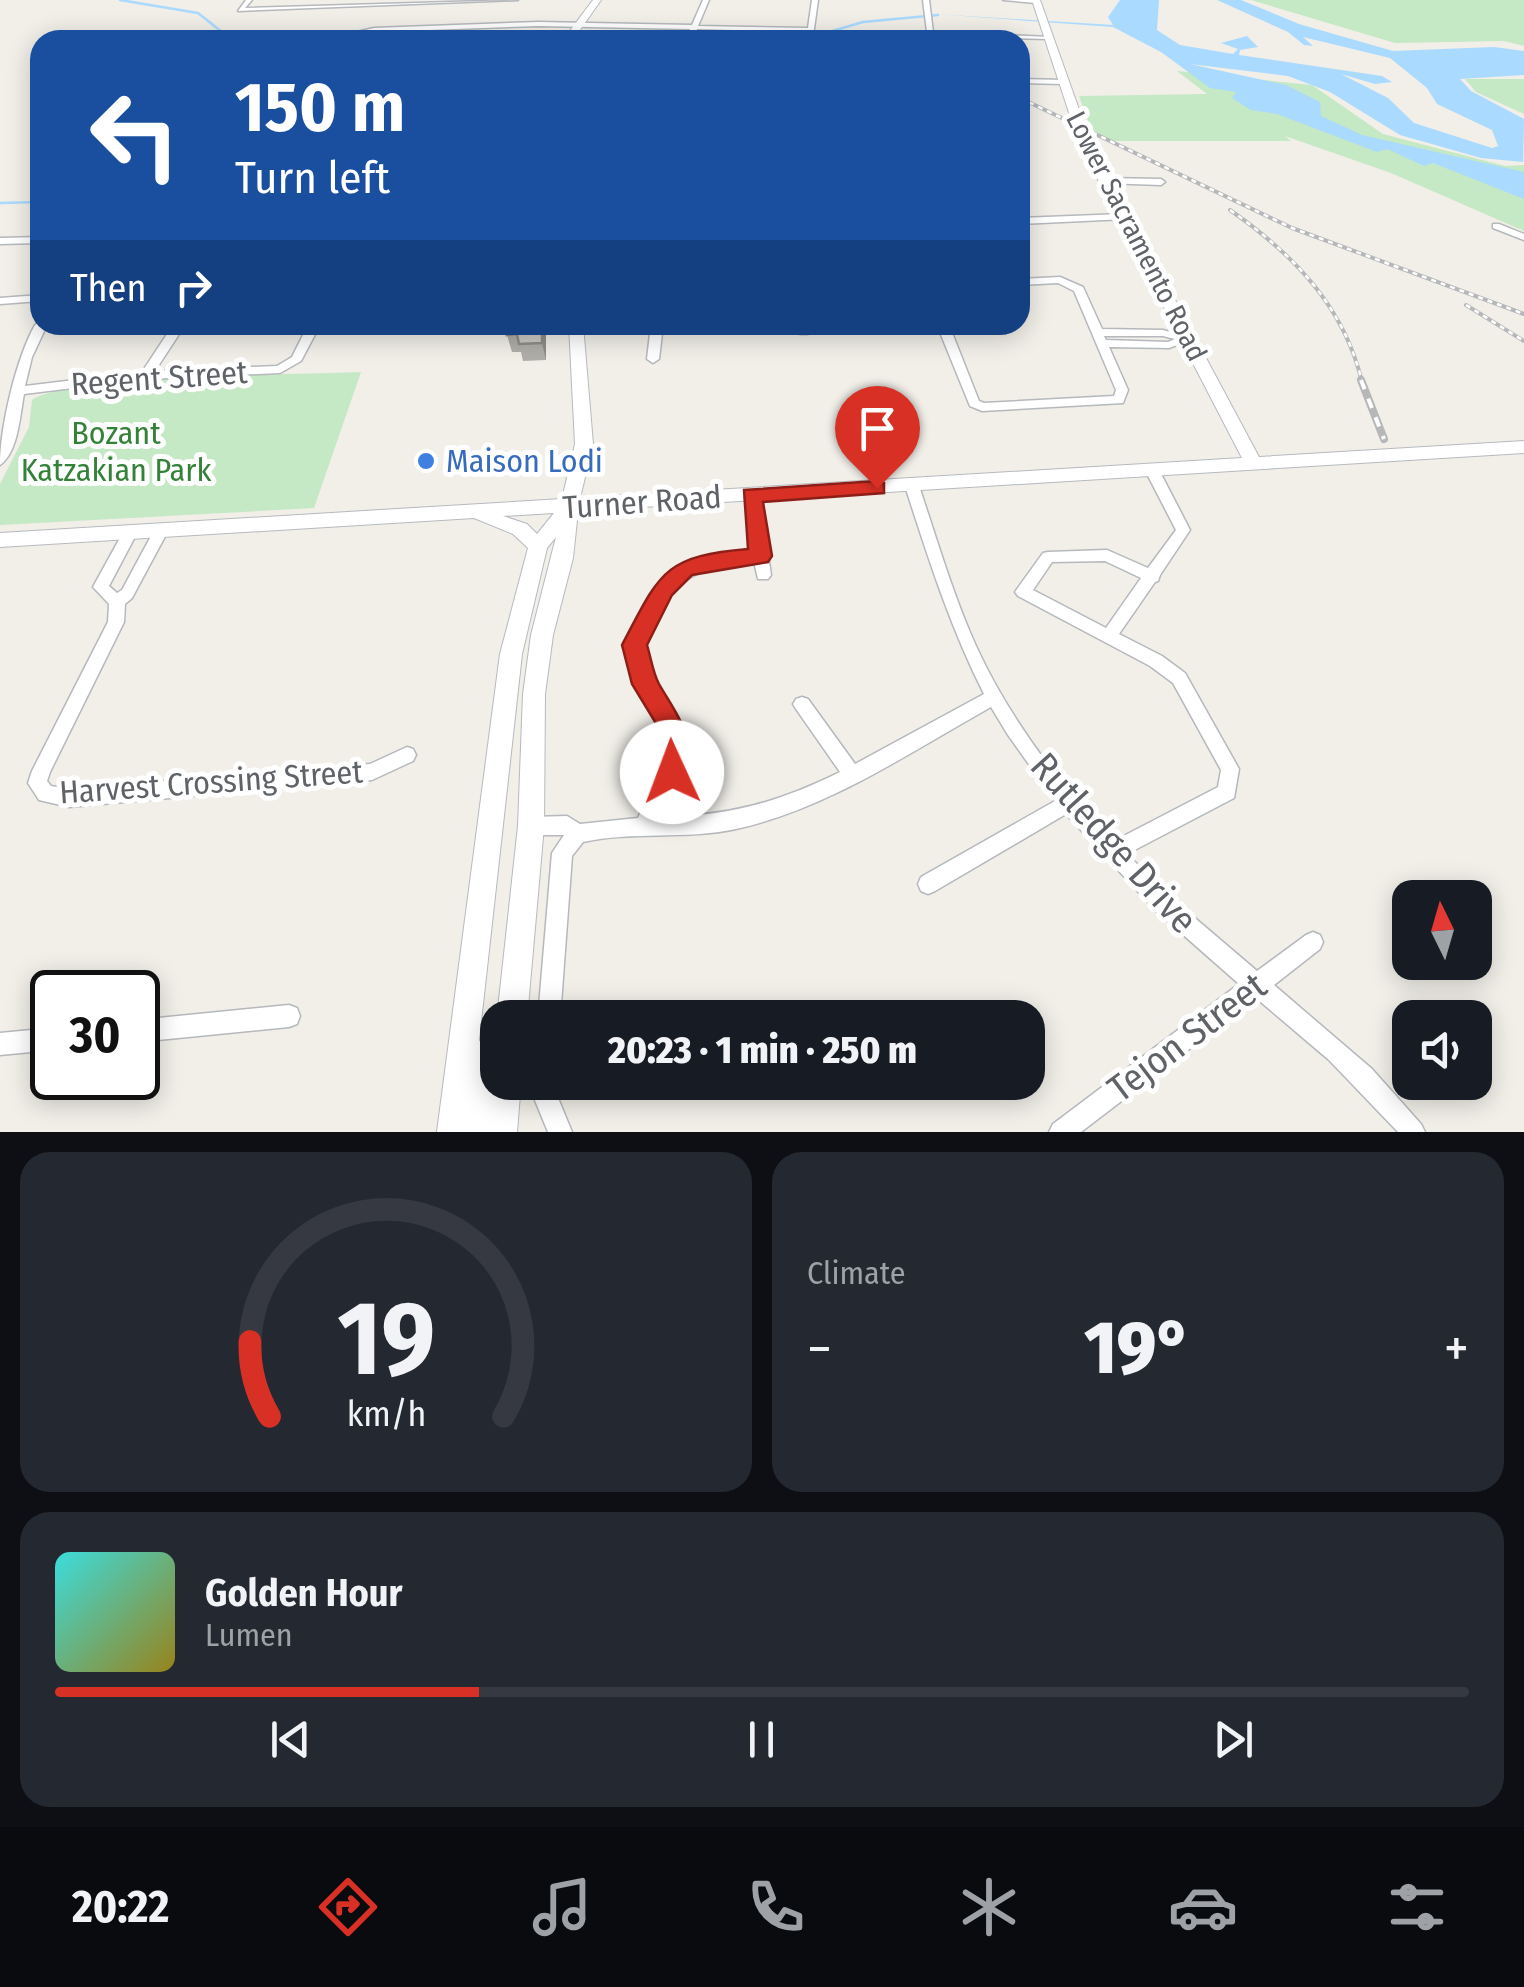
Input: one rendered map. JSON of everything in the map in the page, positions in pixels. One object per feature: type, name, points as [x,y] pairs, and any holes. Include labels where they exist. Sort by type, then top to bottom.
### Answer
[{"type":"main road","points":[[575,30],[596,0]]},
{"type":"main road","name":"Lower Sacramento Road","points":[[1036,0],[1078,128],[1254,464]]},
{"type":"main road","points":[[514,1000],[530,826],[534,694],[542,634],[563,558],[568,507],[580,470],[585,433],[577,335]]},
{"type":"main road","name":"Turner Road","points":[[0,540],[1524,447]]},
{"type":"main road","points":[[453,1132],[511,654],[538,546],[568,507]]},
{"type":"main road","points":[[472,512],[520,529],[538,546]]},
{"type":"main road","points":[[464,1043],[478,1066],[472,1132]]},
{"type":"main road","points":[[501,1132],[504,1100]]},
{"type":"street","points":[[249,0],[240,10],[515,0]]},
{"type":"street","points":[[694,30],[706,0]]},
{"type":"street","points":[[811,30],[815,0]]},
{"type":"street","points":[[926,0],[930,30]]},
{"type":"street","points":[[1006,0],[1036,0]]},
{"type":"street","points":[[527,30],[529,25]]},
{"type":"street","points":[[374,30],[578,25],[738,30]]},
{"type":"street","points":[[1003,30],[1044,26]]},
{"type":"street","points":[[1030,81],[1063,82]]},
{"type":"street","points":[[1105,181],[1161,182]]},
{"type":"street","points":[[1030,221],[1123,217]]},
{"type":"street","points":[[1496,226],[1524,237]]},
{"type":"street","points":[[0,241],[30,240]]},
{"type":"street","points":[[947,335],[974,403],[982,407],[1119,400],[1122,390],[1074,284],[1030,282]]},
{"type":"street","points":[[0,301],[30,299]]},
{"type":"street","points":[[0,461],[15,427],[29,347],[36,335]]},
{"type":"street","points":[[146,375],[172,335]]},
{"type":"street","name":"Regent Street","points":[[20,391],[146,375],[268,370],[296,360],[309,335]]},
{"type":"street","points":[[653,359],[656,335]]},
{"type":"street","points":[[1099,337],[1170,345],[1187,339]]},
{"type":"street","points":[[1108,637],[1183,530],[1152,470]]},
{"type":"street","name":"Rutledge Drive","points":[[912,486],[953,610],[995,696],[1068,803],[1171,912],[1359,1072],[1414,1132]]},
{"type":"street","points":[[752,496],[763,575]]},
{"type":"street","name":"Harvest Crossing Street","points":[[162,530],[117,602],[116,622],[41,771],[36,783],[46,794],[70,798],[372,772],[408,755]]},
{"type":"street","points":[[117,602],[101,586],[132,531]]},
{"type":"street","points":[[1112,852],[1227,792],[1230,769],[1179,678],[1023,592],[1048,558],[1107,555],[1153,577]]},
{"type":"street","points":[[645,824],[672,772],[676,747],[670,722],[645,684],[635,645],[664,589],[684,569],[708,561],[760,556]]},
{"type":"street","points":[[108,575],[137,574]]},
{"type":"street","points":[[550,1000],[562,854],[578,834],[611,826],[736,820],[851,773],[995,696]]},
{"type":"street","points":[[802,704],[851,773]]},
{"type":"street","points":[[928,884],[1068,803]]},
{"type":"street","points":[[530,826],[567,824],[578,834]]},
{"type":"street","name":"Tejon Street","points":[[1061,1132],[1088,1124],[1313,942]]},
{"type":"street","points":[[160,1029],[290,1016]]},
{"type":"street","points":[[0,1044],[30,1041]]},
{"type":"street","points":[[547,1100],[560,1132]]},
{"type":"green space","points":[[1251,0],[1524,0],[1524,46],[1504,41],[1395,43]]},
{"type":"green space","points":[[1177,71],[1312,85],[1383,134],[1505,166],[1524,165],[1524,231],[1391,173],[1285,136],[1291,141],[1111,141],[1091,129],[1079,96],[1207,94]]},
{"type":"green space","points":[[1465,79],[1524,79],[1524,114],[1476,92]]},
{"type":"green space","name":"Bozant Katzakian Park","points":[[361,372],[314,508],[0,525],[0,484],[29,427],[32,400],[55,391],[137,381]]},
{"type":"water","points":[[1120,0],[1159,0],[1157,30],[1180,45],[1233,54],[1238,49],[1221,43],[1247,36],[1258,47],[1240,50],[1239,55],[1382,76],[1392,82],[1375,84],[1341,74],[1388,98],[1414,123],[1492,148],[1498,146],[1492,130],[1437,104],[1427,88],[1390,58],[1303,37],[1313,46],[1304,45],[1288,32],[1217,0],[1241,0],[1299,24],[1393,51],[1494,47],[1524,51],[1524,75],[1460,79],[1471,91],[1524,119],[1523,162],[1481,158],[1400,135],[1330,92],[1288,76],[1190,64],[1286,85],[1320,102],[1321,116],[1362,135],[1524,172],[1524,199],[1433,163],[1424,166],[1387,149],[1377,152],[1277,114],[1251,110],[1232,98],[1236,92],[1210,88],[1161,52],[1113,27],[934,14],[1113,25],[1108,17]]},
{"type":"building","points":[[517,335],[542,335],[542,343],[519,344]]},
{"type":"waterway","points":[[120,0],[198,13],[219,30]]},
{"type":"waterway","points":[[836,30],[863,22],[938,15]]},
{"type":"waterway","points":[[0,203],[30,202]]},
{"type":"railway","points":[[1030,103],[1292,228],[1524,314]]},
{"type":"railway","points":[[1230,210],[1275,245],[1313,284],[1343,329],[1362,382]]},
{"type":"railway","points":[[1466,305],[1524,341]]},
{"type":"railway","points":[[1361,380],[1384,439]]},
{"type":"place","name":"Maison Lodi","points":[[426,461]]},
{"type":"route","points":[[672,772],[676,747],[670,722],[645,684],[635,645],[664,589],[684,569],[708,561],[760,556],[752,496],[877,488]]}]
